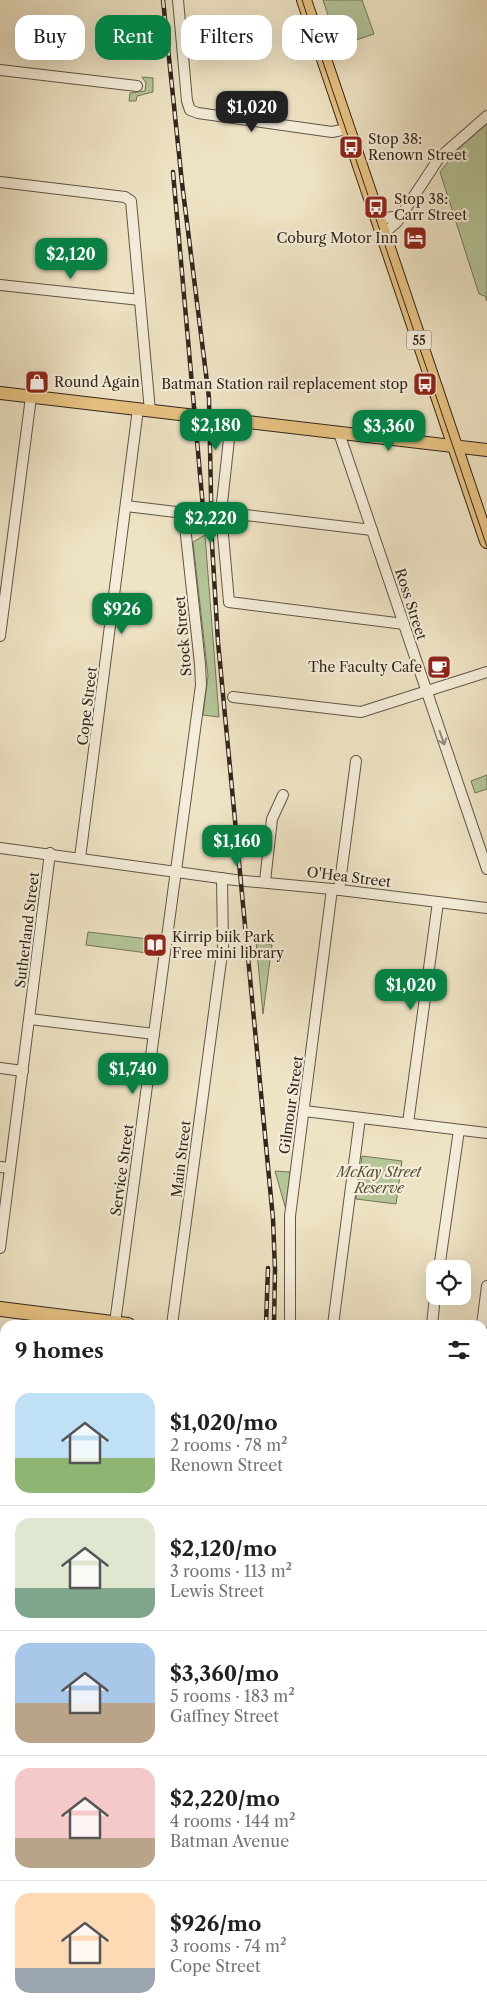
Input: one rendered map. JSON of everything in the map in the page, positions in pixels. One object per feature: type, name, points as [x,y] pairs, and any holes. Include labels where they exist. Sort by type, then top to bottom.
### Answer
[{"type":"highway","name":"55","points":[[304,0],[487,541]]},
{"type":"highway","points":[[0,1309],[58,1320]]},
{"type":"main road","points":[[0,393],[487,450]]},
{"type":"street","points":[[178,0],[187,101],[190,110],[198,113],[332,132],[347,129]]},
{"type":"street","points":[[0,70],[137,86]]},
{"type":"street","points":[[383,234],[394,227],[439,158],[487,116]]},
{"type":"street","name":"Cope Street","points":[[0,182],[125,197],[131,201],[133,207],[140,300],[144,410],[126,506],[80,858]]},
{"type":"street","points":[[378,219],[400,216]]},
{"type":"street","points":[[0,285],[140,300]]},
{"type":"street","points":[[0,636],[31,397]]},
{"type":"street","points":[[231,421],[221,512],[229,602],[404,624]]},
{"type":"street","name":"Ross Street","points":[[339,433],[487,868]]},
{"type":"street","name":"Stock Street","points":[[126,506],[180,513],[185,521],[201,675],[176,871]]},
{"type":"street","points":[[221,512],[372,530]]},
{"type":"street","points":[[233,697],[361,712],[487,672]]},
{"type":"street","name":"Gilmour Street","points":[[290,1320],[290,1216],[356,761]]},
{"type":"street","points":[[265,882],[272,819],[283,796]]},
{"type":"street","name":"O'Hea Street","points":[[0,848],[222,878],[336,889],[487,908]]},
{"type":"street","name":"Sutherland Street","points":[[0,1248],[5,1168],[23,1071],[50,854]]},
{"type":"street","name":"Service Street","points":[[122,1320],[154,1034],[176,871]]},
{"type":"street","name":"Main Street","points":[[173,1320],[223,946],[222,878]]},
{"type":"street","points":[[408,1123],[438,902]]},
{"type":"street","points":[[30,1018],[154,1034]]},
{"type":"street","points":[[0,1068],[23,1071]]},
{"type":"street","points":[[304,1110],[487,1133]]},
{"type":"street","points":[[334,1320],[360,1118]]},
{"type":"street","points":[[440,1260],[459,1130]]},
{"type":"street","points":[[483,1320],[487,1286]]},
{"type":"street","points":[[433,1320],[434,1305]]},
{"type":"green space","points":[[323,0],[362,0],[374,34],[357,40],[357,15],[328,15]]},
{"type":"green space","points":[[142,77],[153,78],[153,92],[137,96],[136,101],[129,101],[130,93],[145,91],[146,83]]},
{"type":"green space","points":[[487,124],[487,301],[485,296],[479,294],[440,172],[459,148]]},
{"type":"green space","points":[[205,535],[219,717],[203,715],[208,676],[193,542]]},
{"type":"green space","points":[[487,775],[487,789],[475,793],[471,781]]},
{"type":"green space","points":[[88,932],[157,940],[155,954],[86,945]]},
{"type":"green space","points":[[256,942],[272,945],[263,1014]]},
{"type":"green space","name":"McKay Street Reserve","points":[[362,1156],[402,1161],[396,1204],[356,1199]]},
{"type":"green space","points":[[275,1171],[290,1172],[286,1210]]},
{"type":"tram line","points":[[302,0],[487,547]]},
{"type":"railway","points":[[163,0],[182,183],[209,398],[212,544],[218,642],[273,1219],[274,1320]]},
{"type":"railway","points":[[173,172],[205,530]]},
{"type":"railway","points":[[266,1320],[268,1268]]},
{"type":"place","name":"Stop 38: Renown Street","points":[[351,147]]},
{"type":"place","name":"Stop 38: Carr Street","points":[[376,207]]},
{"type":"place","name":"Coburg Motor Inn","points":[[415,238]]},
{"type":"place","name":"Round Again","points":[[37,382]]},
{"type":"place","name":"Batman Station rail replacement stop","points":[[425,384]]},
{"type":"place","name":"The Faculty Cafe","points":[[439,667]]},
{"type":"place","name":"Kirrip biik Park Free mini library","points":[[155,945]]}]
